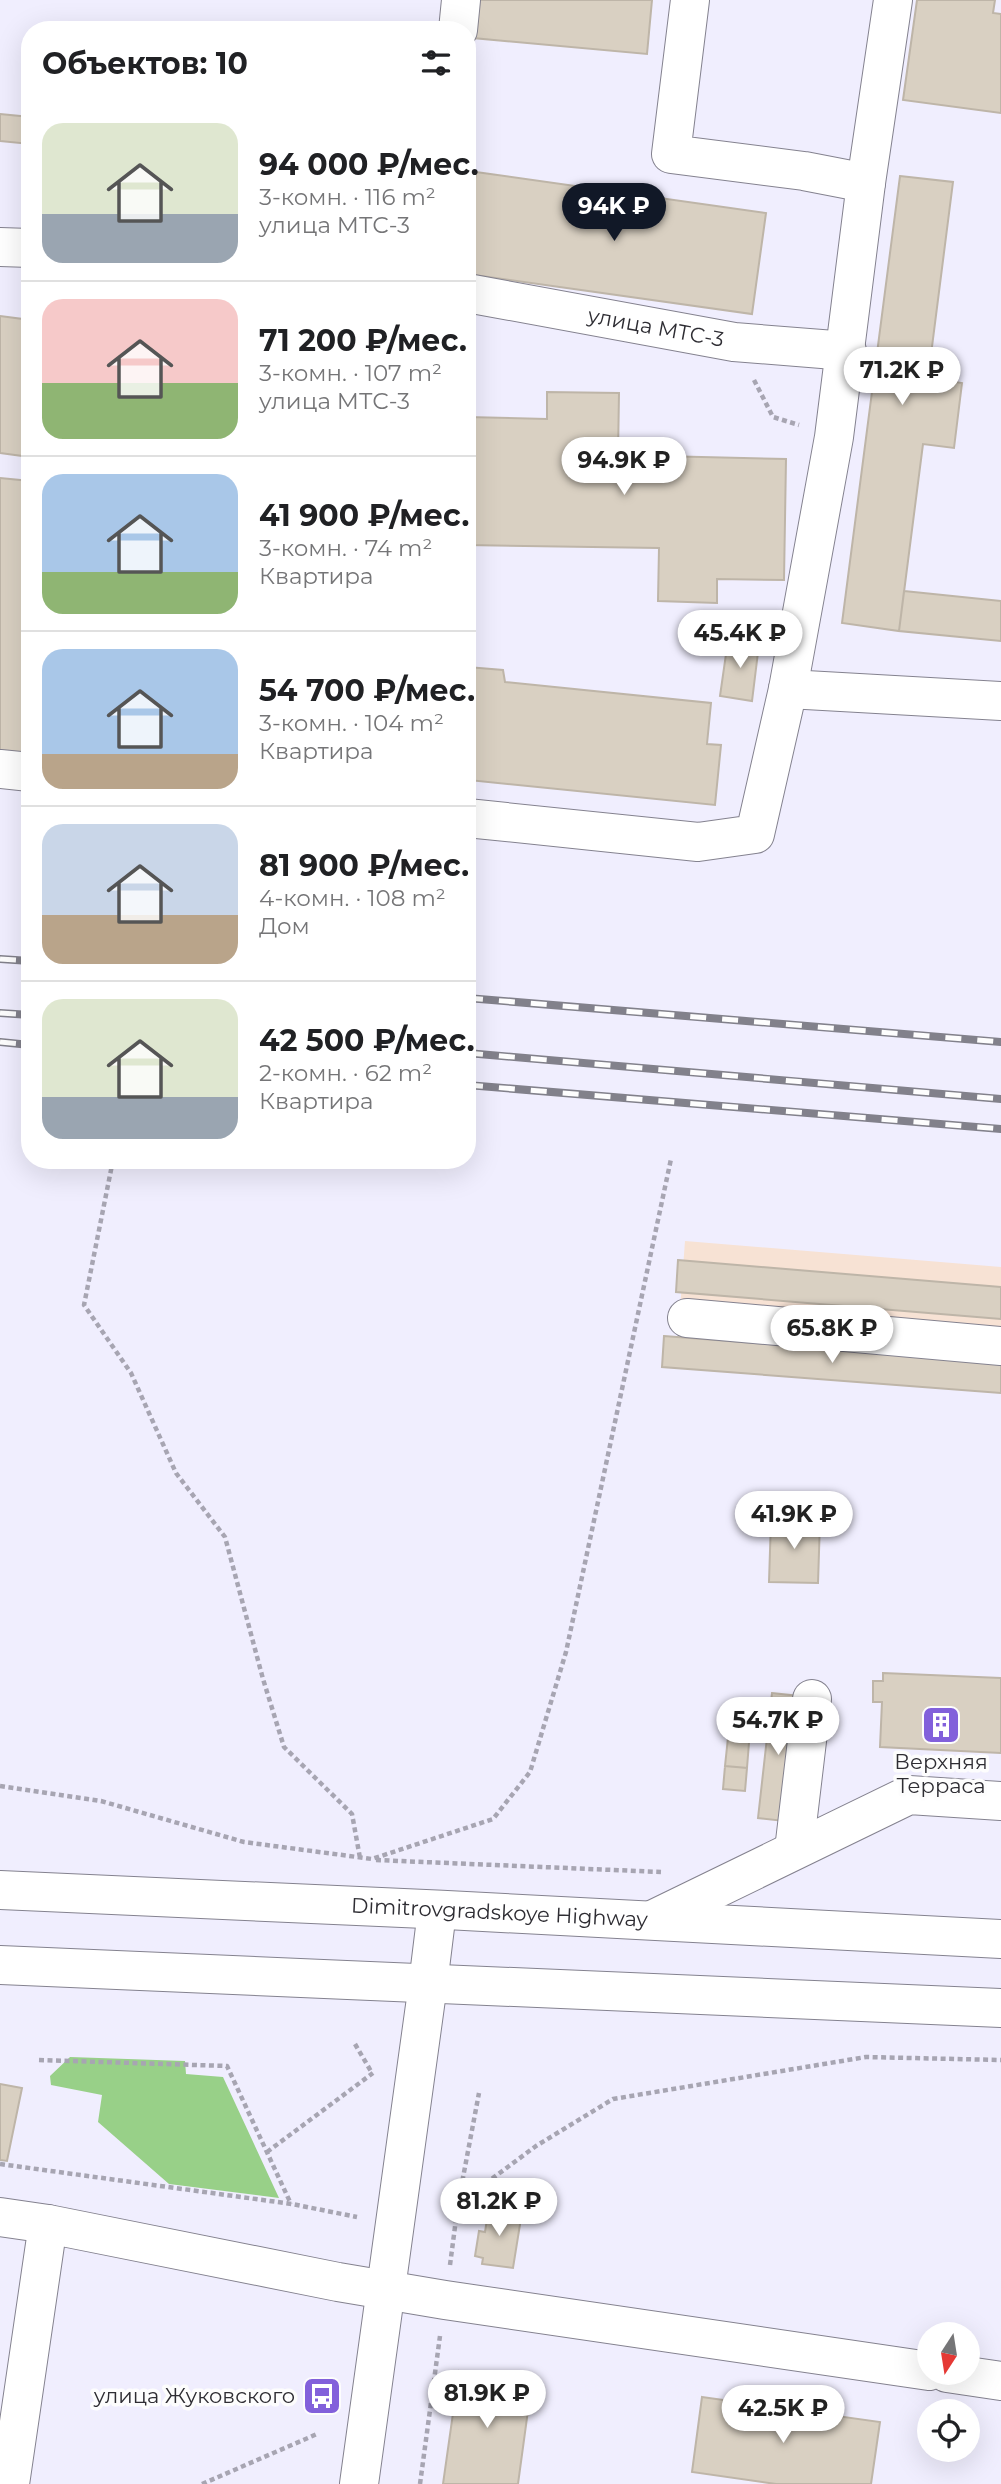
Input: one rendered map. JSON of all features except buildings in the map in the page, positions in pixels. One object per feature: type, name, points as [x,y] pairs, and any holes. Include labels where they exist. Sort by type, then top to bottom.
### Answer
[{"type":"main road","points":[[459,21],[461,0]]},
{"type":"main road","points":[[690,0],[671,154],[804,171],[866,183]]},
{"type":"main road","points":[[476,819],[698,842],[755,834],[788,689],[834,437],[866,183],[893,0]]},
{"type":"main road","points":[[0,247],[21,248]]},
{"type":"main road","name":"улица МТС-3","points":[[476,295],[734,342],[846,351]]},
{"type":"main road","points":[[788,689],[1001,701]]},
{"type":"main road","points":[[0,769],[21,771]]},
{"type":"main road","points":[[687,1318],[1001,1346]]},
{"type":"main road","points":[[794,1850],[811,1699]]},
{"type":"main road","points":[[653,1919],[909,1795],[1001,1801]]},
{"type":"main road","name":"Dimitrovgradskoye Highway","points":[[0,1891],[653,1919],[1001,1939]]},
{"type":"main road","points":[[359,2484],[437,1911]]},
{"type":"main road","points":[[0,1965],[1001,2008]]},
{"type":"main road","points":[[0,2217],[445,2300],[917,2369]]},
{"type":"main road","points":[[10,2484],[48,2224]]},
{"type":"main road","points":[[980,2378],[1001,2381]]},
{"type":"path","points":[[734,342],[773,417],[834,437]]},
{"type":"path","points":[[372,1860],[493,1819],[530,1772],[566,1652],[671,1159]]},
{"type":"path","points":[[111,1169],[84,1305],[131,1373],[176,1473],[225,1536],[284,1747],[352,1814],[360,1858]]},
{"type":"path","points":[[0,1786],[102,1801],[244,1842],[372,1860],[674,1872]]},
{"type":"path","points":[[355,2044],[376,2079]]},
{"type":"path","points":[[458,2204],[536,2146],[614,2099],[866,2056],[1001,2060]]},
{"type":"path","points":[[39,2060],[227,2066],[292,2204]]},
{"type":"path","points":[[267,2152],[373,2073]]},
{"type":"path","points":[[420,2484],[458,2204],[480,2093]]},
{"type":"path","points":[[0,2164],[292,2204],[357,2217]]},
{"type":"path","points":[[202,2484],[317,2434]]},
{"type":"shaded area","points":[[685,1241],[1001,1267],[1001,1390],[676,1364]]},
{"type":"green space","points":[[70,2057],[185,2061],[186,2074],[223,2077],[279,2198],[169,2184],[98,2122],[102,2095],[51,2085],[50,2076]]},
{"type":"railway","points":[[0,959],[21,960]]},
{"type":"railway","points":[[476,999],[1001,1042]]},
{"type":"railway","points":[[0,1013],[21,1014]]},
{"type":"railway","points":[[0,1042],[21,1044]]},
{"type":"railway","points":[[476,1054],[1001,1099]]},
{"type":"railway","points":[[476,1086],[1001,1129]]},
{"type":"place","name":"Верхняя Терраса","points":[[941,1725]]},
{"type":"place","name":"улица Жуковского","points":[[322,2396]]}]
